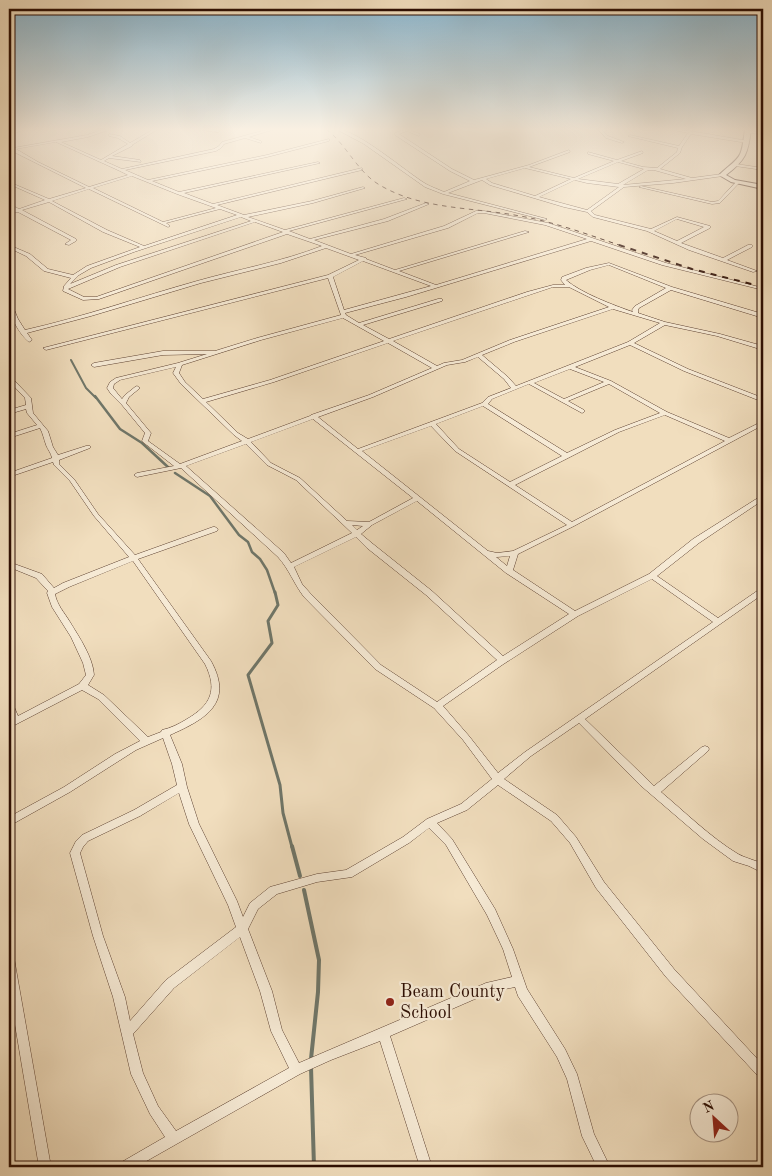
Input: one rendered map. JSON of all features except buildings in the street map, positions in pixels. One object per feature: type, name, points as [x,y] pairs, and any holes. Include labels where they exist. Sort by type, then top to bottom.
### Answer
[{"type":"street","points":[[11,184],[48,200],[105,231],[144,248]]},
{"type":"street","points":[[81,184],[165,224],[219,208]]},
{"type":"street","points":[[9,213],[99,184]]},
{"type":"street","points":[[155,184],[435,286]]},
{"type":"street","points":[[178,193],[219,184]]},
{"type":"street","points":[[212,205],[302,184]]},
{"type":"street","points":[[423,184],[444,193],[578,229],[591,238]]},
{"type":"street","points":[[437,196],[466,184]]},
{"type":"street","points":[[491,184],[588,211],[594,216],[650,231],[677,243],[755,271]]},
{"type":"street","points":[[535,197],[563,184]]},
{"type":"street","points":[[603,184],[622,186],[644,184]]},
{"type":"street","points":[[588,211],[625,184]]},
{"type":"street","points":[[630,185],[712,203],[719,202],[736,184]]},
{"type":"street","points":[[747,184],[763,187]]},
{"type":"street","points":[[66,287],[74,277],[89,267],[144,248],[241,216],[313,202],[363,188]]},
{"type":"street","points":[[66,287],[65,290],[75,296],[89,300],[97,298],[286,231],[405,199]]},
{"type":"street","points":[[311,240],[386,220],[427,204]]},
{"type":"street","points":[[9,205],[74,240],[67,244]]},
{"type":"street","points":[[352,255],[446,227],[480,212],[546,224],[664,264],[763,289]]},
{"type":"street","points":[[650,231],[677,218],[708,227],[677,243]]},
{"type":"street","points":[[66,287],[118,266],[254,221]]},
{"type":"street","points":[[396,271],[527,232]]},
{"type":"street","points":[[591,238],[180,364],[124,377],[112,383],[110,388],[112,394],[123,403],[135,420],[148,432],[146,441],[180,466],[281,555],[290,566],[299,585],[307,595],[358,649],[378,667],[437,706],[466,738],[498,780],[545,810],[554,818],[573,840],[600,885],[670,973],[763,1073]]},
{"type":"street","points":[[9,246],[28,255],[46,270],[74,277]]},
{"type":"street","points":[[23,332],[76,320],[201,282],[296,258],[327,246]]},
{"type":"street","points":[[723,260],[750,246]]},
{"type":"street","points":[[46,348],[330,276],[364,259]]},
{"type":"street","points":[[203,401],[272,381],[406,334],[430,328],[479,308],[553,286],[568,276],[606,264],[670,288],[763,316]]},
{"type":"street","points":[[330,276],[343,314],[436,368]]},
{"type":"street","points":[[563,280],[570,286],[613,307],[664,323],[718,335],[763,348]]},
{"type":"street","points":[[553,286],[570,286]]},
{"type":"street","points":[[633,312],[670,288]]},
{"type":"street","points":[[360,324],[440,300]]},
{"type":"street","points":[[9,302],[23,332],[29,340]]},
{"type":"street","points":[[136,476],[180,466],[379,392],[436,368],[479,355],[512,341],[613,307]]},
{"type":"street","points":[[358,451],[484,404],[490,398],[630,343],[664,323]]},
{"type":"street","points":[[630,343],[686,370],[763,400]]},
{"type":"street","points":[[94,365],[163,353],[216,353]]},
{"type":"street","points":[[479,355],[515,388]]},
{"type":"street","points":[[180,364],[176,373],[179,378],[236,434],[247,441],[269,464],[298,480],[357,534],[429,593],[502,660]]},
{"type":"street","points":[[571,367],[609,382],[665,413],[730,441]]},
{"type":"street","points":[[9,378],[28,398],[30,413],[41,426],[56,459],[56,464],[72,480],[96,514],[134,558],[215,676],[216,686],[214,696],[208,708],[184,724],[146,741],[9,822]]},
{"type":"street","points":[[565,400],[609,382]]},
{"type":"street","points":[[531,383],[582,411]]},
{"type":"street","points":[[123,403],[127,396],[137,388]]},
{"type":"street","points":[[484,404],[567,456]]},
{"type":"street","points":[[9,412],[29,406]]},
{"type":"street","points":[[509,484],[617,431],[665,413]]},
{"type":"street","points":[[313,416],[509,571],[575,614]]},
{"type":"street","points":[[432,423],[457,450],[572,525]]},
{"type":"street","points":[[488,553],[497,555],[515,553],[572,525],[763,423]]},
{"type":"street","points":[[9,436],[41,426]]},
{"type":"street","points":[[9,475],[88,447]]},
{"type":"street","points":[[437,706],[502,660],[575,614],[652,576],[696,541],[763,497]]},
{"type":"street","points":[[290,566],[357,534],[370,524],[418,498]]},
{"type":"street","points":[[345,523],[370,524]]},
{"type":"street","points":[[9,704],[12,723],[82,686],[90,675],[69,627],[51,601],[51,593],[134,558],[215,529]]},
{"type":"street","points":[[509,571],[515,553]]},
{"type":"street","points":[[9,564],[39,576],[53,592]]},
{"type":"street","points":[[652,576],[718,622]]},
{"type":"street","points":[[128,1032],[170,984],[243,928],[254,906],[274,890],[317,878],[348,874],[406,840],[430,822],[464,807],[528,754],[763,591]]},
{"type":"street","points":[[82,686],[101,697],[146,741]]},
{"type":"street","points":[[579,718],[654,792],[736,858],[763,869]]},
{"type":"street","points":[[165,732],[178,764],[182,788],[194,824],[243,928],[266,991],[277,1031],[301,1068]]},
{"type":"street","points":[[654,792],[705,749]]},
{"type":"street","points":[[174,1139],[154,1110],[136,1074],[119,997],[98,936],[75,853],[85,838],[182,788]]},
{"type":"street","points":[[430,822],[449,842],[491,912],[508,950],[518,981],[561,1053],[573,1078],[588,1136],[604,1167]]},
{"type":"street","points":[[9,958],[45,1167]]},
{"type":"street","points":[[124,1167],[319,1059],[490,987],[518,981]]},
{"type":"street","points":[[383,1033],[400,1081],[426,1167]]},
{"type":"waterway","points":[[71,360],[86,388],[96,398]]},
{"type":"waterway","points":[[95,396],[120,429],[142,443],[169,468]]},
{"type":"waterway","points":[[175,473],[210,496],[239,535],[248,542],[252,552],[260,559],[267,570],[275,593]]},
{"type":"waterway","points":[[275,592],[278,605],[268,621],[272,643],[248,675],[280,785],[283,813],[292,847]]},
{"type":"waterway","points":[[292,846],[300,876]]},
{"type":"waterway","points":[[304,890],[319,960],[318,992],[311,1059]]},
{"type":"waterway","points":[[311,1067],[314,1167]]},
{"type":"railway","points":[[378,184],[411,199],[533,219],[572,229],[621,246]]},
{"type":"railway","points":[[621,246],[692,269],[763,287]]},
{"type":"place","name":"Beam County School","points":[[390,1002]]}]
